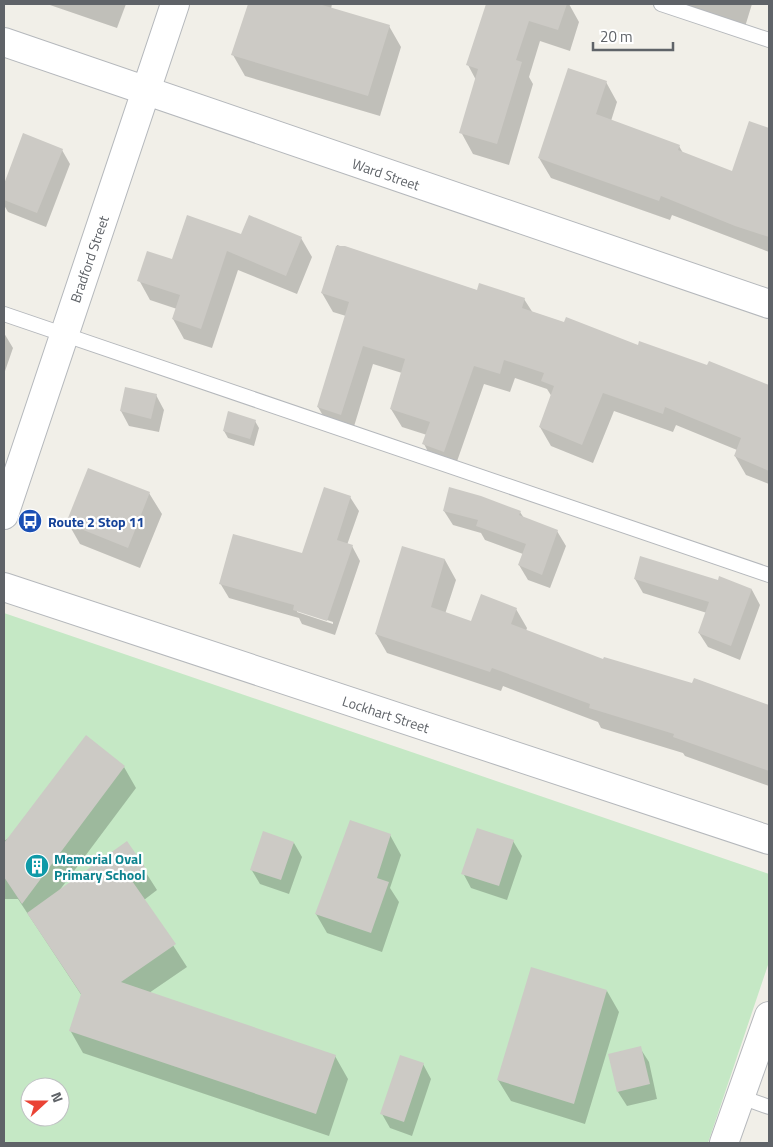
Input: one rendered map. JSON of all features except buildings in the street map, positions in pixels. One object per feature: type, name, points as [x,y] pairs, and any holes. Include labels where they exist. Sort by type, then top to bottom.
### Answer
[{"type":"street","name":"Bradford Street","points":[[4,514],[175,4]]},
{"type":"street","name":"Ward Street","points":[[4,42],[145,92],[769,304]]},
{"type":"street","name":"Lockhart Street","points":[[4,587],[769,840]]},
{"type":"street","points":[[724,1143],[769,1016]]},
{"type":"lane","points":[[661,4],[769,40]]},
{"type":"lane","points":[[4,314],[769,575]]},
{"type":"lane","points":[[741,1097],[769,1107]]},
{"type":"green space","points":[[4,613],[769,874],[769,962],[708,1143],[4,1143]]},
{"type":"place","name":"Route 2 Stop 11","points":[[30,521]]},
{"type":"place","name":"Memorial Oval Primary School","points":[[37,866]]}]
